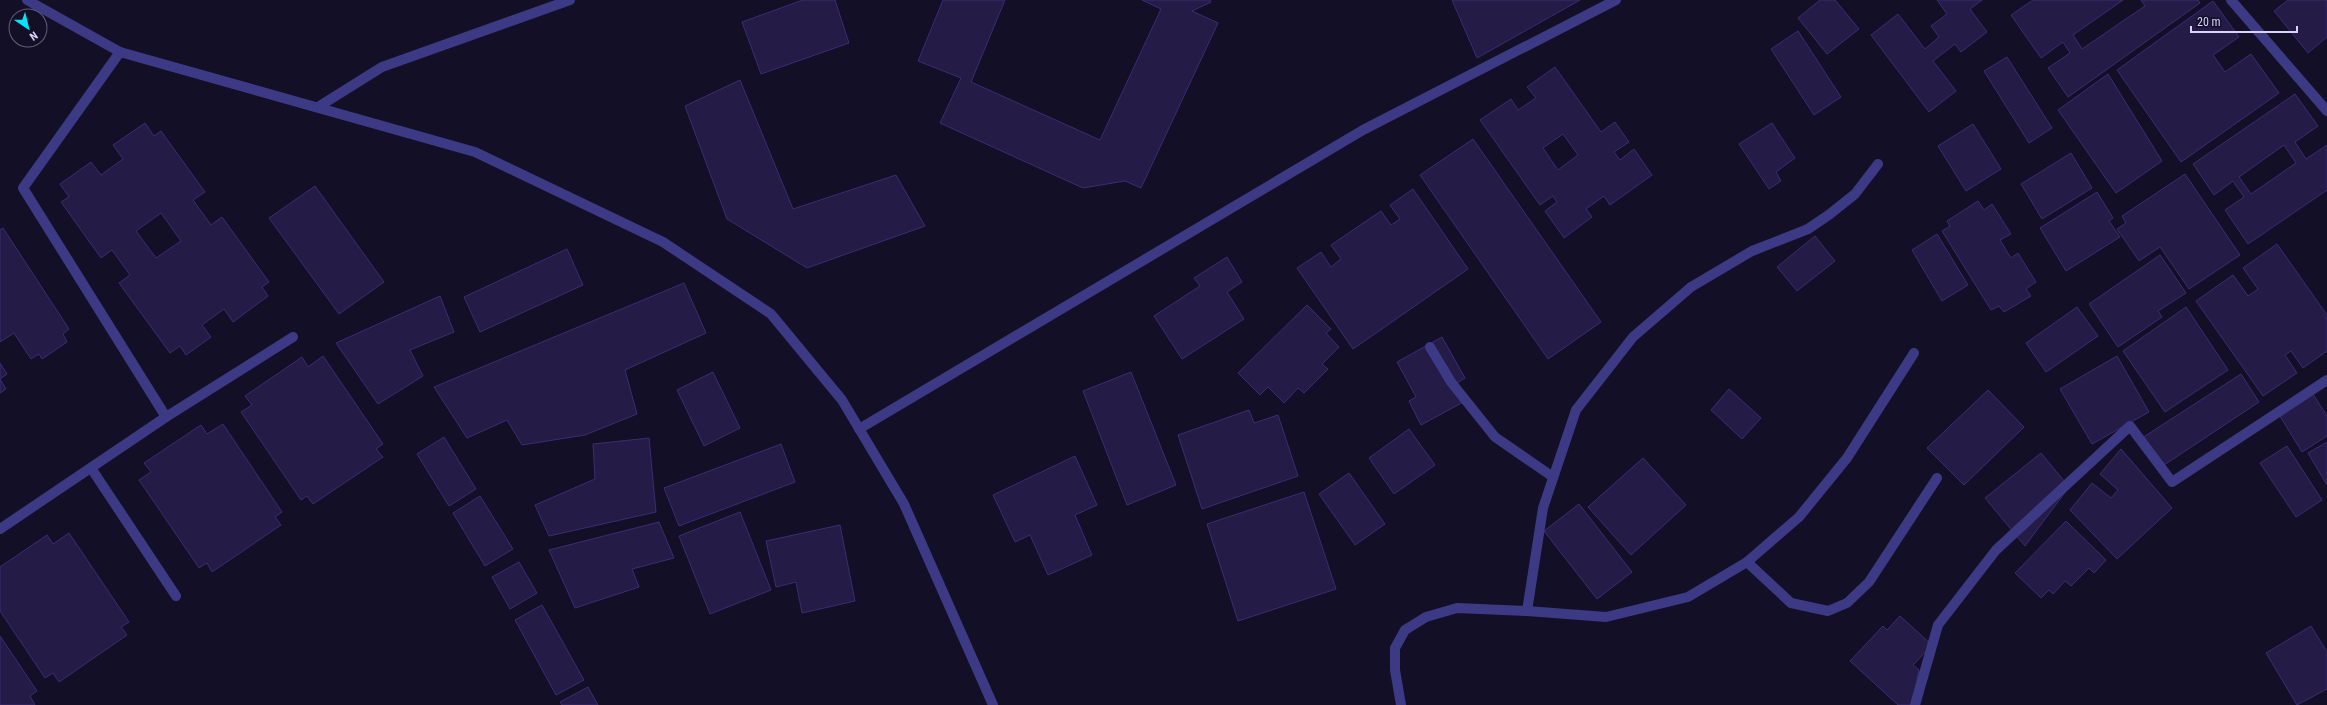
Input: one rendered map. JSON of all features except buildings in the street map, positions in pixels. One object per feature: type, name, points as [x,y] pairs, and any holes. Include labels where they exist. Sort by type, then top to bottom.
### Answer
[{"type":"street","points":[[27,0],[120,52],[475,152],[663,242],[771,314],[842,400],[904,504],[993,705]]},
{"type":"street","points":[[318,107],[382,67],[570,0]]},
{"type":"street","points":[[859,429],[1363,130],[1616,0]]},
{"type":"street","points":[[2231,0],[2327,111]]},
{"type":"street","points":[[120,52],[23,188],[166,417]]},
{"type":"street","points":[[1527,611],[1542,508],[1576,410],[1633,337],[1691,287],[1752,250],[1808,229],[1830,214],[1855,194],[1878,164]]},
{"type":"street","points":[[1,526],[91,468],[166,417],[293,337]]},
{"type":"street","points":[[1430,347],[1451,382],[1495,437],[1553,477]]},
{"type":"street","points":[[1401,705],[1395,670],[1395,648],[1406,630],[1426,617],[1457,608],[1527,611],[1606,617],[1688,597],[1747,562],[1799,517],[1847,458],[1914,353]]},
{"type":"street","points":[[1915,705],[1938,625],[1996,550],[2130,426],[2172,482],[2327,380]]},
{"type":"street","points":[[91,468],[176,596]]},
{"type":"street","points":[[1747,562],[1791,603],[1828,611],[1847,603],[1869,582],[1936,478]]}]
